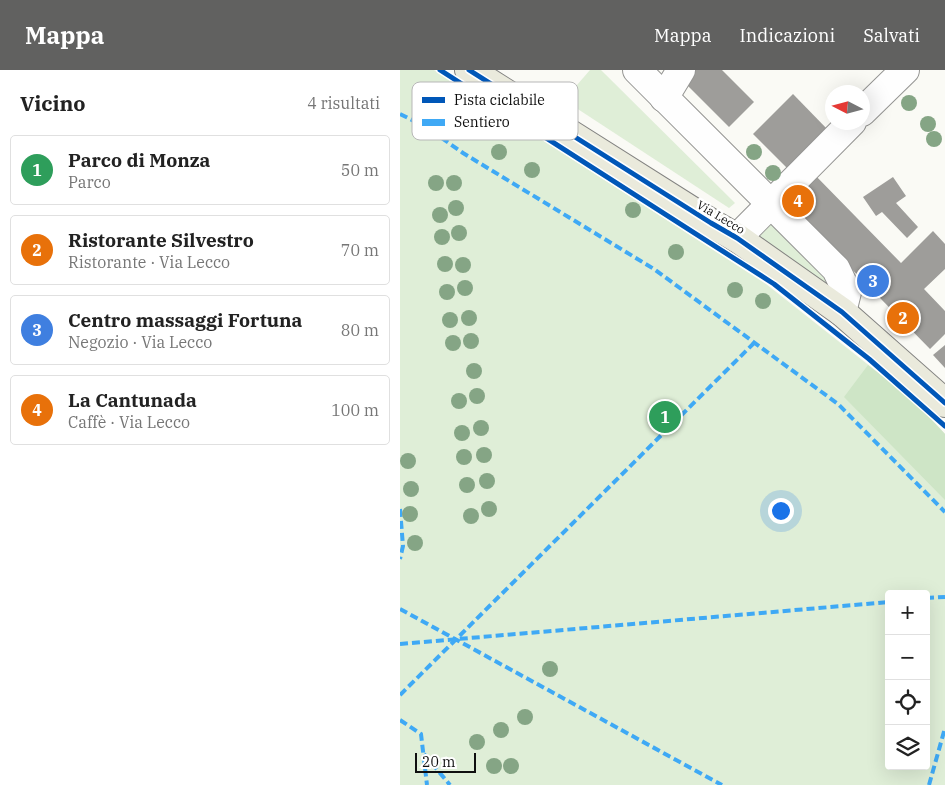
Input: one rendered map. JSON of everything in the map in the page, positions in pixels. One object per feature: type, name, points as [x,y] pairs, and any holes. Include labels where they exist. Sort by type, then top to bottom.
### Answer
[{"type":"main road","name":"Via Lecco","points":[[469,70],[488,82]]},
{"type":"main road","name":"Via Lecco","points":[[578,139],[737,238],[842,312],[945,403]]},
{"type":"street","points":[[637,70],[836,270],[847,292],[842,312]]},
{"type":"street","points":[[664,98],[681,70]]},
{"type":"street","points":[[870,104],[905,70]]},
{"type":"street","name":"Via Lecco","points":[[737,238],[844,130]]},
{"type":"green space","points":[[400,70],[434,70],[453,82],[412,82],[412,140],[543,140],[766,284],[914,401],[945,434],[945,785],[400,785]]},
{"type":"green space","points":[[590,70],[601,70],[735,203],[729,208],[578,109],[578,84]]},
{"type":"green space","points":[[771,221],[835,285],[834,292],[758,238]]},
{"type":"green space","points":[[868,365],[914,401],[945,434],[945,500],[844,397]]},
{"type":"building","points":[[695,70],[722,70],[754,102],[729,127],[688,86]]},
{"type":"building","points":[[793,94],[825,127],[825,130],[829,131],[789,170],[753,134]]},
{"type":"building","points":[[813,173],[901,263],[933,231],[945,244],[945,269],[924,289],[945,311],[945,334],[930,349],[785,201]]},
{"type":"building","points":[[893,177],[906,196],[896,203],[918,227],[907,238],[882,212],[876,216],[863,197]]},
{"type":"building","points":[[945,345],[945,368],[933,355]]},
{"type":"marked path","points":[[400,114],[412,120]]},
{"type":"marked path","points":[[444,140],[654,269],[838,404],[945,512]]},
{"type":"marked path","points":[[400,695],[754,343]]},
{"type":"marked path","points":[[400,509],[403,546],[400,559]]},
{"type":"marked path","points":[[930,598],[945,597]]},
{"type":"marked path","points":[[400,644],[885,602]]},
{"type":"marked path","points":[[400,609],[722,785]]},
{"type":"marked path","points":[[400,720],[421,734],[427,785]]},
{"type":"marked path","points":[[929,785],[945,728]]},
{"type":"marked path","points":[[424,754],[450,785]]},
{"type":"cycle path","points":[[440,70],[459,82]]},
{"type":"cycle path","points":[[469,70],[488,82]]},
{"type":"cycle path","points":[[578,139],[737,238],[842,312],[945,403]]},
{"type":"cycle path","points":[[549,140],[774,284],[869,359],[945,426]]},
{"type":"place","name":"La Cantunada","points":[[798,201]]},
{"type":"place","name":"Centro massaggi Fortuna","points":[[873,281]]},
{"type":"place","name":"Ristorante Silvestro","points":[[903,318]]},
{"type":"place","name":"Parco di Monza","points":[[665,417]]}]
